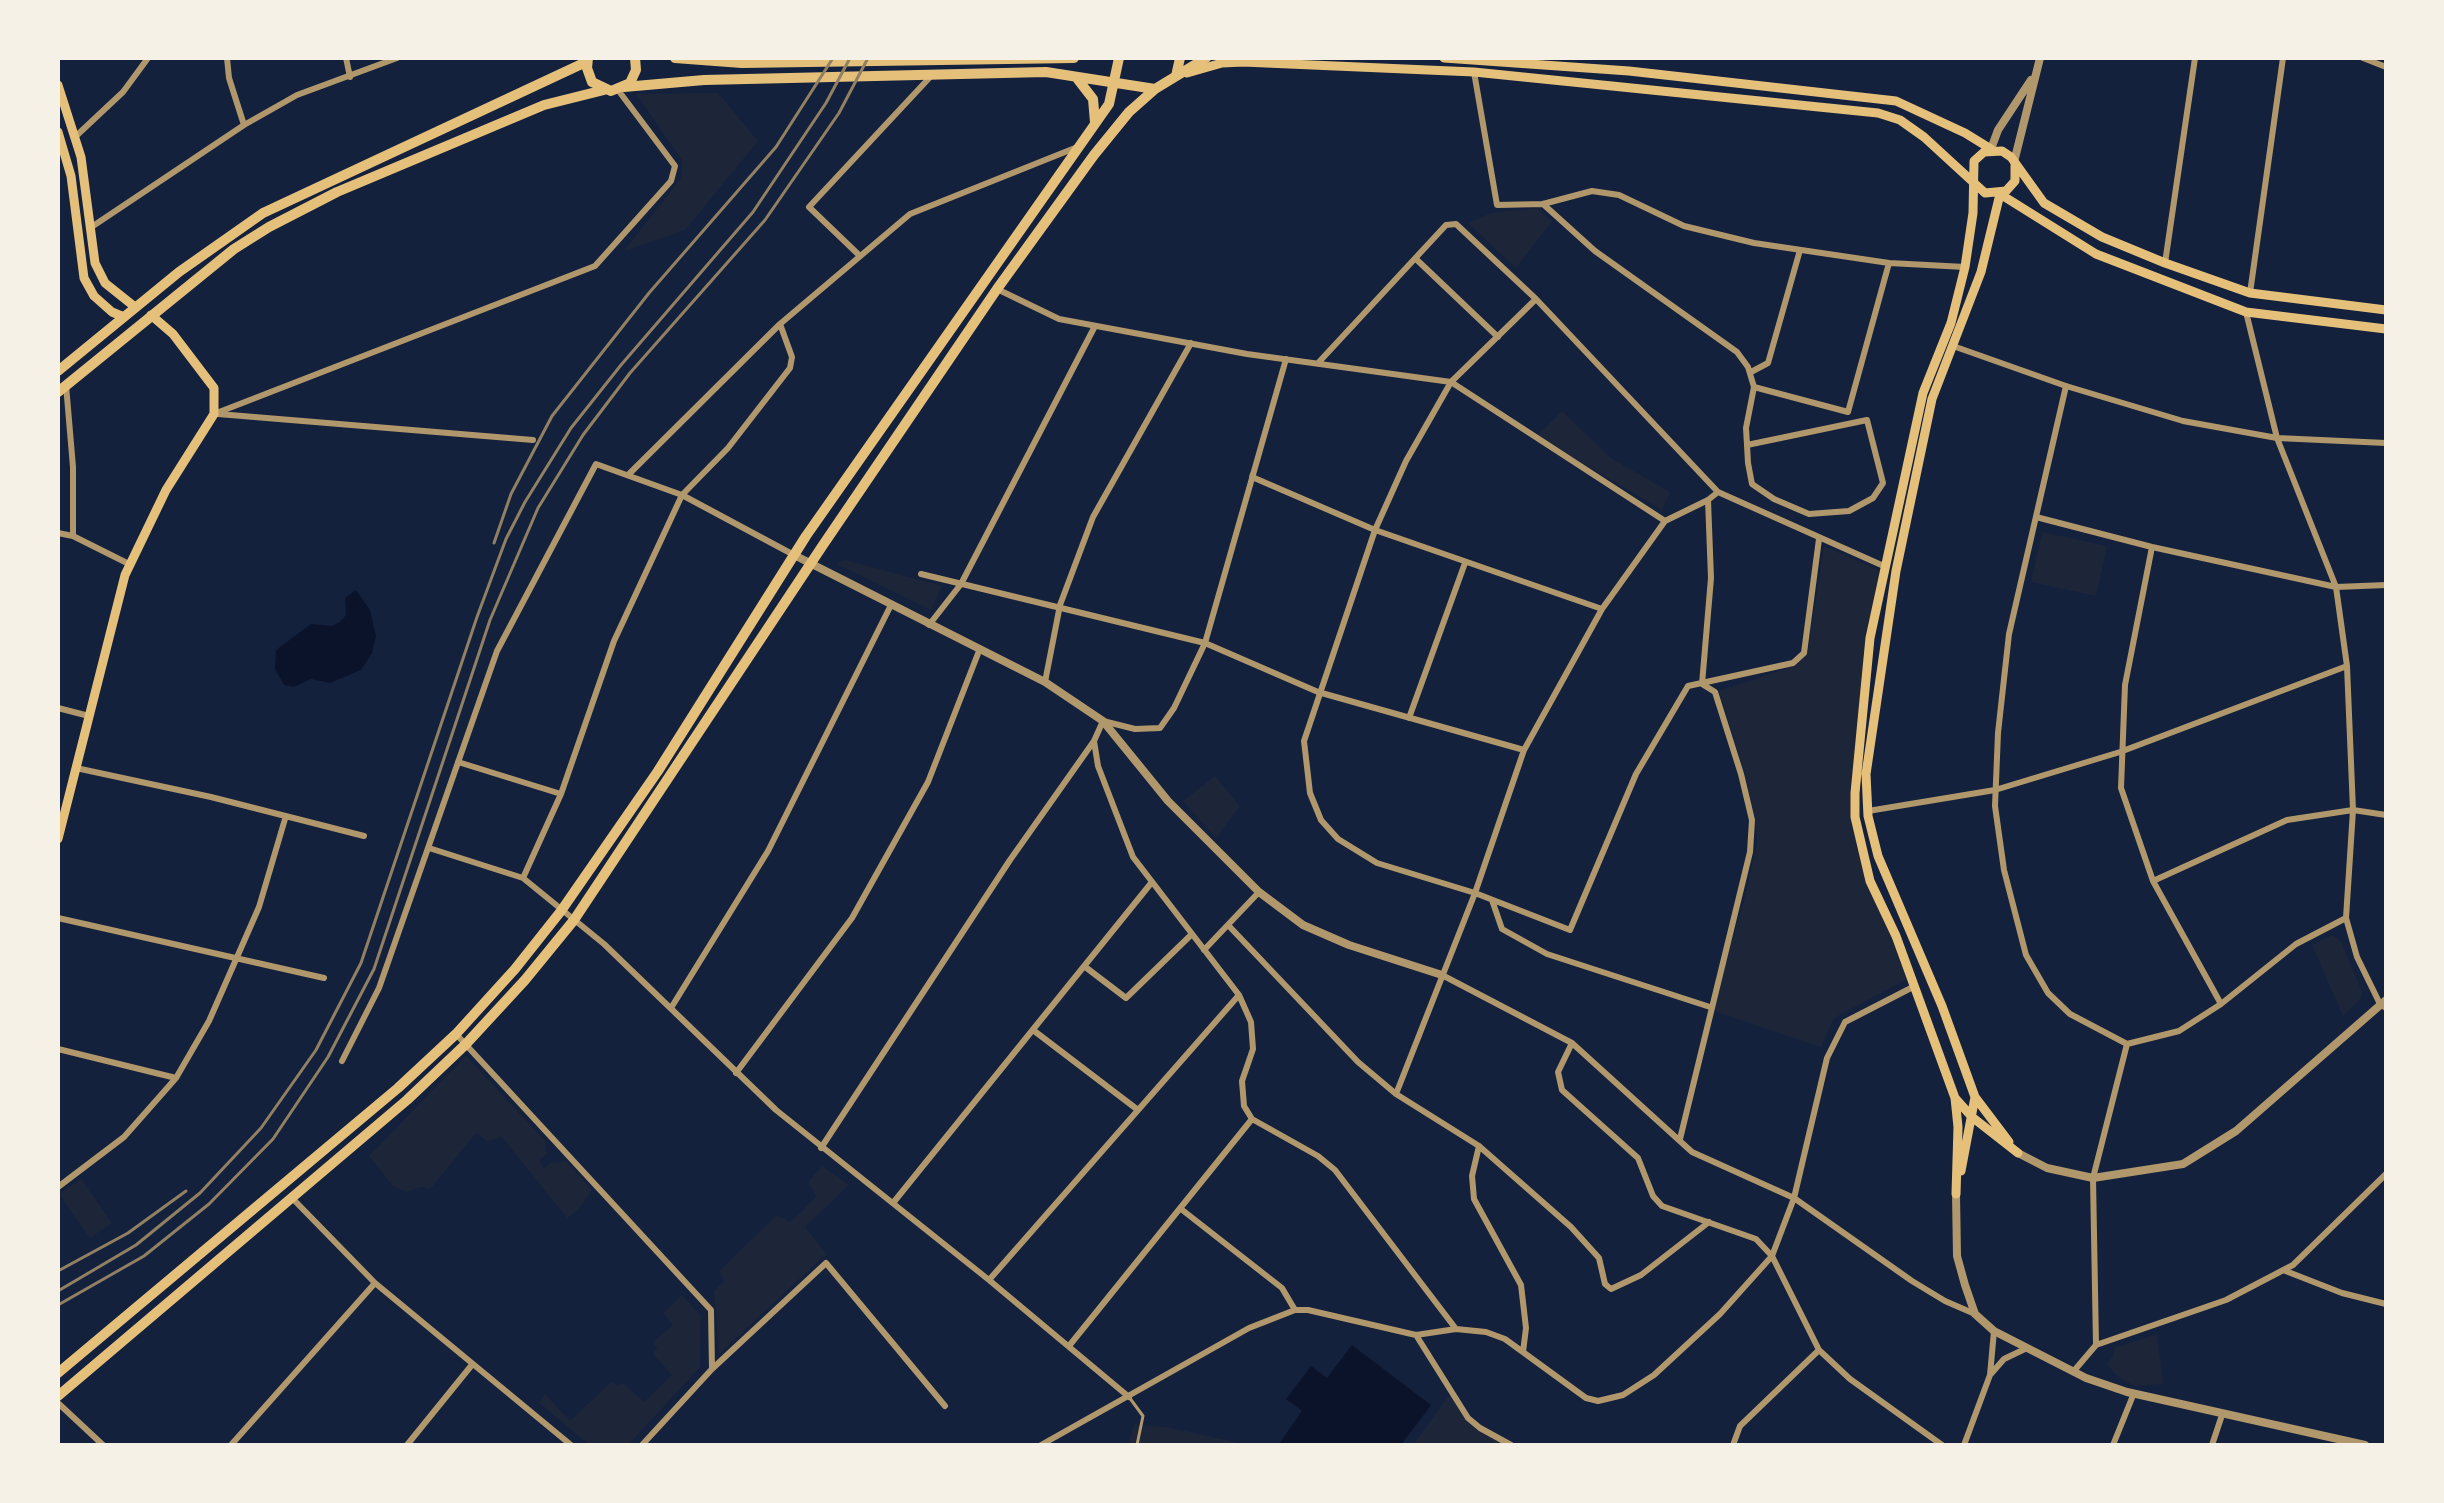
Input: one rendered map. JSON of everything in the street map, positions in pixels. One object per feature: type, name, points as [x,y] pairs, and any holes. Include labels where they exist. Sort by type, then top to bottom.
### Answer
[{"type":"main road","points":[[621,88],[634,77],[635,58]]},
{"type":"main road","points":[[675,58],[711,62],[1074,58]]},
{"type":"main road","points":[[58,1373],[332,1145],[456,1034],[561,911],[658,771],[794,555],[1109,104],[1116,84],[1119,58]]},
{"type":"main road","points":[[1176,76],[1180,58]]},
{"type":"main road","points":[[58,1396],[293,1199],[466,1044],[574,920],[997,289],[1101,146],[1155,89],[1206,58]]},
{"type":"main road","points":[[1444,58],[1629,71],[1896,101],[1965,133],[1991,149],[2002,151],[2014,162],[2044,203],[2102,237],[2250,293],[2386,310]]},
{"type":"main road","points":[[58,371],[135,307],[263,213],[587,60],[592,82],[604,90]]},
{"type":"main road","points":[[1176,76],[1222,63],[1243,62],[1474,72],[1878,113],[1900,120],[1924,137],[1985,193],[2000,194],[2096,254],[2246,312],[2386,329]]},
{"type":"main road","points":[[1071,74],[1089,91],[1095,107],[1095,123]]},
{"type":"main road","points":[[62,388],[234,249],[303,208],[544,105],[621,88],[789,78],[1071,74],[1155,89]]},
{"type":"main road","points":[[58,85],[75,137],[99,273],[112,290],[151,315],[173,334],[214,388],[214,414],[166,490],[129,564],[58,839]]},
{"type":"main road","points":[[58,132],[84,278],[94,296],[112,312],[141,324],[159,326],[173,334]]},
{"type":"main road","points":[[1956,1194],[1958,1127],[1955,1098],[1896,936],[1870,881],[1855,817],[1866,665],[1895,508],[1923,393],[1951,323],[1965,267],[1973,213],[1974,161],[1991,149]]},
{"type":"main road","points":[[2014,162],[2015,181],[2000,194],[1981,272],[1932,399],[1896,571],[1866,774],[1868,811],[1878,856],[1942,1006],[1975,1097],[2018,1153]]},
{"type":"main road","points":[[1965,267],[1981,272]]},
{"type":"main road","points":[[1955,1098],[1975,1097]]},
{"type":"main road","points":[[1956,1194],[1975,1097]]},
{"type":"main road","points":[[1955,1098],[1972,1117],[2018,1153]]},
{"type":"main road","points":[[1969,1138],[1978,1133],[1993,1134]]},
{"type":"street","points":[[75,137],[123,92],[148,58]]},
{"type":"street","points":[[227,58],[229,78],[244,125]]},
{"type":"street","points":[[346,58],[350,77]]},
{"type":"street","points":[[90,228],[244,125],[297,95],[397,58]]},
{"type":"street","points":[[2014,162],[2040,58]]},
{"type":"street","points":[[2165,263],[2195,58]]},
{"type":"street","points":[[2250,293],[2283,58]]},
{"type":"street","points":[[2363,58],[2386,67]]},
{"type":"street","points":[[1474,72],[1497,205],[1543,204],[1592,191],[1619,195],[1684,226],[1800,250],[1889,263],[1965,267]]},
{"type":"street","points":[[1991,149],[1998,130],[2036,73]]},
{"type":"street","points":[[860,256],[809,207],[932,75]]},
{"type":"street","points":[[214,414],[595,266],[671,181],[675,166],[621,88]]},
{"type":"street","points":[[629,474],[780,324],[910,214],[1078,147]]},
{"type":"street","points":[[1543,204],[1595,251],[1737,352],[1751,372],[1754,387],[1746,428],[1747,445],[1752,484],[1774,499],[1809,514],[1849,511],[1873,498],[1883,483],[1867,420],[1747,445]]},
{"type":"street","points":[[1319,362],[1446,225],[1456,224],[1536,299],[1718,492],[1886,567]]},
{"type":"street","points":[[1751,372],[1768,363],[1800,250]]},
{"type":"street","points":[[1416,259],[1498,337]]},
{"type":"street","points":[[1754,387],[1848,412],[1889,263]]},
{"type":"street","points":[[997,289],[1059,319],[1286,359],[1451,382],[1665,521]]},
{"type":"street","points":[[1536,299],[1451,382],[1406,461],[1375,530],[1304,741],[1305,772],[1321,820],[1338,839],[1377,863],[1475,893],[1570,930],[1636,774],[1688,686],[1793,663],[1804,653],[1819,539]]},
{"type":"street","points":[[2018,1153],[2047,1168],[2093,1178],[2183,1164],[2236,1131],[2384,1004],[2357,957],[2346,918],[2353,810],[2347,666],[2336,587],[2277,438],[2246,312]]},
{"type":"street","points":[[523,878],[561,794],[614,641],[682,495],[728,448],[784,378],[792,357],[780,324]]},
{"type":"street","points":[[929,625],[961,584],[1095,326]]},
{"type":"street","points":[[1045,682],[1060,605],[1093,517],[1191,343]]},
{"type":"street","points":[[1953,346],[2066,386],[2183,421],[2277,438],[2386,443]]},
{"type":"street","points":[[1103,721],[1135,729],[1160,728],[1205,643],[1286,359]]},
{"type":"street","points":[[2066,386],[2009,634],[1998,733],[1995,790],[2004,870],[2026,955],[2048,993],[2070,1014],[2127,1044],[2179,1031],[2221,1004],[2296,944],[2346,918]]},
{"type":"street","points":[[62,388],[73,467],[73,536]]},
{"type":"street","points":[[214,414],[533,440]]},
{"type":"street","points":[[342,1061],[379,988],[497,651],[596,464],[682,495],[979,651],[1045,682],[1103,721],[1168,801],[1259,892],[1303,925],[1349,945],[1442,975],[1572,1043],[1692,1152],[1794,1198],[1912,1281],[1945,1301],[1975,1314],[1994,1331],[2073,1372],[2134,1393],[2365,1445]]},
{"type":"street","points":[[1252,477],[1375,530],[1602,609]]},
{"type":"street","points":[[1396,1094],[1475,893],[1524,750],[1602,609],[1665,521],[1718,492]]},
{"type":"street","points":[[1702,684],[1711,578],[1708,500]]},
{"type":"street","points":[[2036,517],[2152,547],[2336,587],[2386,585]]},
{"type":"street","points":[[58,533],[73,536],[129,564]]},
{"type":"street","points":[[2152,547],[2125,685],[2121,788],[2153,881],[2221,1004]]},
{"type":"street","points":[[1409,718],[1465,563]]},
{"type":"street","points":[[921,574],[1060,605],[1205,643],[1318,692],[1524,750]]},
{"type":"street","points":[[671,1008],[768,851],[891,605]]},
{"type":"street","points":[[736,1073],[852,918],[928,782],[979,651]]},
{"type":"street","points":[[1868,811],[1995,790],[2120,752],[2347,666]]},
{"type":"street","points":[[1680,1139],[1750,852],[1752,820],[1715,692],[1702,684]]},
{"type":"street","points":[[58,708],[89,716]]},
{"type":"street","points":[[821,1148],[1010,860],[1094,741],[1103,721]]},
{"type":"street","points":[[1094,741],[1098,766],[1133,857],[1239,995],[1251,1022],[1253,1049],[1242,1081],[1244,1106],[1252,1119],[1318,1156],[1335,1170],[1456,1329]]},
{"type":"street","points":[[458,762],[561,794]]},
{"type":"street","points":[[76,768],[211,797],[285,819],[364,836]]},
{"type":"street","points":[[2153,881],[2287,820],[2353,810],[2386,815]]},
{"type":"street","points":[[58,1187],[124,1137],[176,1078],[209,1021],[259,907],[285,819]]},
{"type":"street","points":[[429,848],[523,878],[574,920],[671,1008],[736,1073],[821,1148],[989,1280],[1129,1397]]},
{"type":"street","points":[[893,1203],[1152,882]]},
{"type":"street","points":[[1204,950],[1259,892]]},
{"type":"street","points":[[1492,900],[1502,929],[1547,954],[1710,1007]]},
{"type":"street","points":[[58,918],[324,978]]},
{"type":"street","points":[[1228,925],[1358,1062],[1396,1094],[1479,1146],[1571,1227],[1599,1258],[1605,1284],[1611,1289],[1641,1275],[1709,1222]]},
{"type":"street","points":[[1084,966],[1126,998],[1192,934]]},
{"type":"street","points":[[1041,1445],[1249,1328],[1295,1310],[1308,1310],[1416,1335],[1456,1329],[1486,1332],[1523,1352],[1586,1398],[1598,1401],[1623,1395],[1654,1375],[1720,1314],[1772,1256],[1794,1198],[1827,1058],[1845,1022],[1913,987]]},
{"type":"street","points":[[989,1280],[1239,995]]},
{"type":"street","points":[[1033,1030],[1138,1110]]},
{"type":"street","points":[[456,1034],[711,1310],[712,1369]]},
{"type":"street","points":[[1572,1043],[1558,1072],[1562,1090],[1638,1158],[1653,1196],[1662,1206],[1756,1239],[1772,1256],[1819,1350],[1850,1379],[1942,1445]]},
{"type":"street","points":[[2096,1345],[2093,1178],[2127,1044]]},
{"type":"street","points":[[58,1049],[176,1078]]},
{"type":"street","points":[[1069,1346],[1252,1119]]},
{"type":"street","points":[[1479,1146],[1472,1176],[1474,1199],[1521,1285],[1526,1328],[1523,1352]]},
{"type":"street","points":[[2073,1372],[2096,1345],[2226,1300],[2293,1265],[2386,1174]]},
{"type":"street","points":[[1956,1194],[1957,1256],[1975,1314]]},
{"type":"street","points":[[293,1199],[375,1283],[471,1366],[571,1445]]},
{"type":"street","points":[[1181,1209],[1282,1288],[1295,1310]]},
{"type":"street","points":[[642,1445],[712,1369],[826,1263],[945,1406]]},
{"type":"street","points":[[2283,1270],[2342,1293],[2386,1304]]},
{"type":"street","points":[[231,1445],[375,1283]]},
{"type":"street","points":[[1964,1445],[1990,1375],[1994,1331]]},
{"type":"street","points":[[1416,1335],[1468,1418],[1511,1445]]},
{"type":"street","points":[[1990,1375],[2004,1359],[2027,1348]]},
{"type":"street","points":[[1733,1445],[1740,1426],[1819,1350]]},
{"type":"street","points":[[407,1445],[471,1366]]},
{"type":"street","points":[[2113,1445],[2134,1393]]},
{"type":"street","points":[[58,1403],[103,1445]]},
{"type":"street","points":[[2212,1445],[2222,1415]]},
{"type":"street","points":[[557,1445],[562,1438]]},
{"type":"lane","points":[[1129,1397],[1143,1416],[1137,1445]]},
{"type":"shaded area","points":[[718,93],[758,141],[685,230],[624,251],[681,178],[682,160],[636,94]]},
{"type":"shaded area","points":[[1537,208],[1552,221],[1516,268],[1468,223],[1491,213]]},
{"type":"shaded area","points":[[1562,411],[1611,458],[1670,492],[1662,510],[1537,436]]},
{"type":"shaded area","points":[[2042,532],[2107,546],[2096,596],[2031,582]]},
{"type":"shaded area","points":[[1824,546],[1881,571],[1853,819],[1909,978],[1834,1018],[1821,1047],[1711,1010],[1745,897],[1757,843],[1755,815],[1743,767],[1719,691],[1794,666],[1803,659],[1808,651]]},
{"type":"shaded area","points":[[845,560],[942,586],[931,610],[837,564]]},
{"type":"shaded area","points":[[356,590],[370,610],[376,636],[372,653],[361,670],[330,683],[311,679],[294,687],[284,685],[275,669],[276,650],[311,624],[332,626],[340,622],[346,615],[345,598]]},
{"type":"shaded area","points":[[1215,776],[1240,806],[1216,838],[1183,801]]},
{"type":"shaded area","points":[[2332,935],[2341,941],[2362,992],[2360,1000],[2343,1016],[2312,945]]},
{"type":"shaded area","points":[[466,1056],[545,1141],[547,1154],[540,1159],[543,1169],[550,1163],[566,1161],[592,1190],[577,1211],[567,1218],[502,1137],[487,1141],[476,1133],[430,1189],[421,1187],[406,1192],[393,1186],[369,1156]]},
{"type":"shaded area","points":[[822,1166],[849,1185],[805,1227],[826,1254],[719,1354],[714,1291],[724,1281],[719,1271],[777,1215],[790,1222],[808,1205],[816,1196],[808,1182]]},
{"type":"shaded area","points":[[81,1179],[112,1223],[90,1238],[59,1194]]},
{"type":"shaded area","points":[[682,1295],[701,1316],[700,1367],[628,1445],[590,1445],[539,1403],[545,1394],[570,1421],[611,1382],[618,1386],[623,1383],[644,1402],[672,1375],[653,1354],[657,1348],[653,1342],[673,1325],[663,1313]]},
{"type":"shaded area","points":[[2157,1334],[2163,1384],[2134,1386],[2115,1374],[2107,1364],[2114,1348]]},
{"type":"shaded area","points":[[1352,1345],[1431,1405],[1401,1445],[1278,1445],[1302,1411],[1286,1399],[1311,1366],[1327,1378]]},
{"type":"shaded area","points":[[1451,1393],[1468,1418],[1511,1445],[1413,1445]]},
{"type":"shaded area","points":[[1134,1424],[1172,1428],[1247,1445],[1128,1445]]},
{"type":"railway","points":[[494,543],[511,494],[552,416],[649,293],[776,147],[833,58]]},
{"type":"railway","points":[[58,1291],[136,1245],[200,1193],[261,1128],[316,1050],[361,963],[477,617],[506,539],[525,502],[571,428],[753,212],[826,103],[850,58]]},
{"type":"railway","points":[[58,1305],[144,1256],[209,1204],[273,1139],[328,1057],[374,969],[490,620],[538,508],[583,435],[630,373],[765,220],[839,113],[868,58]]},
{"type":"railway","points":[[58,1271],[128,1233],[186,1191]]}]
